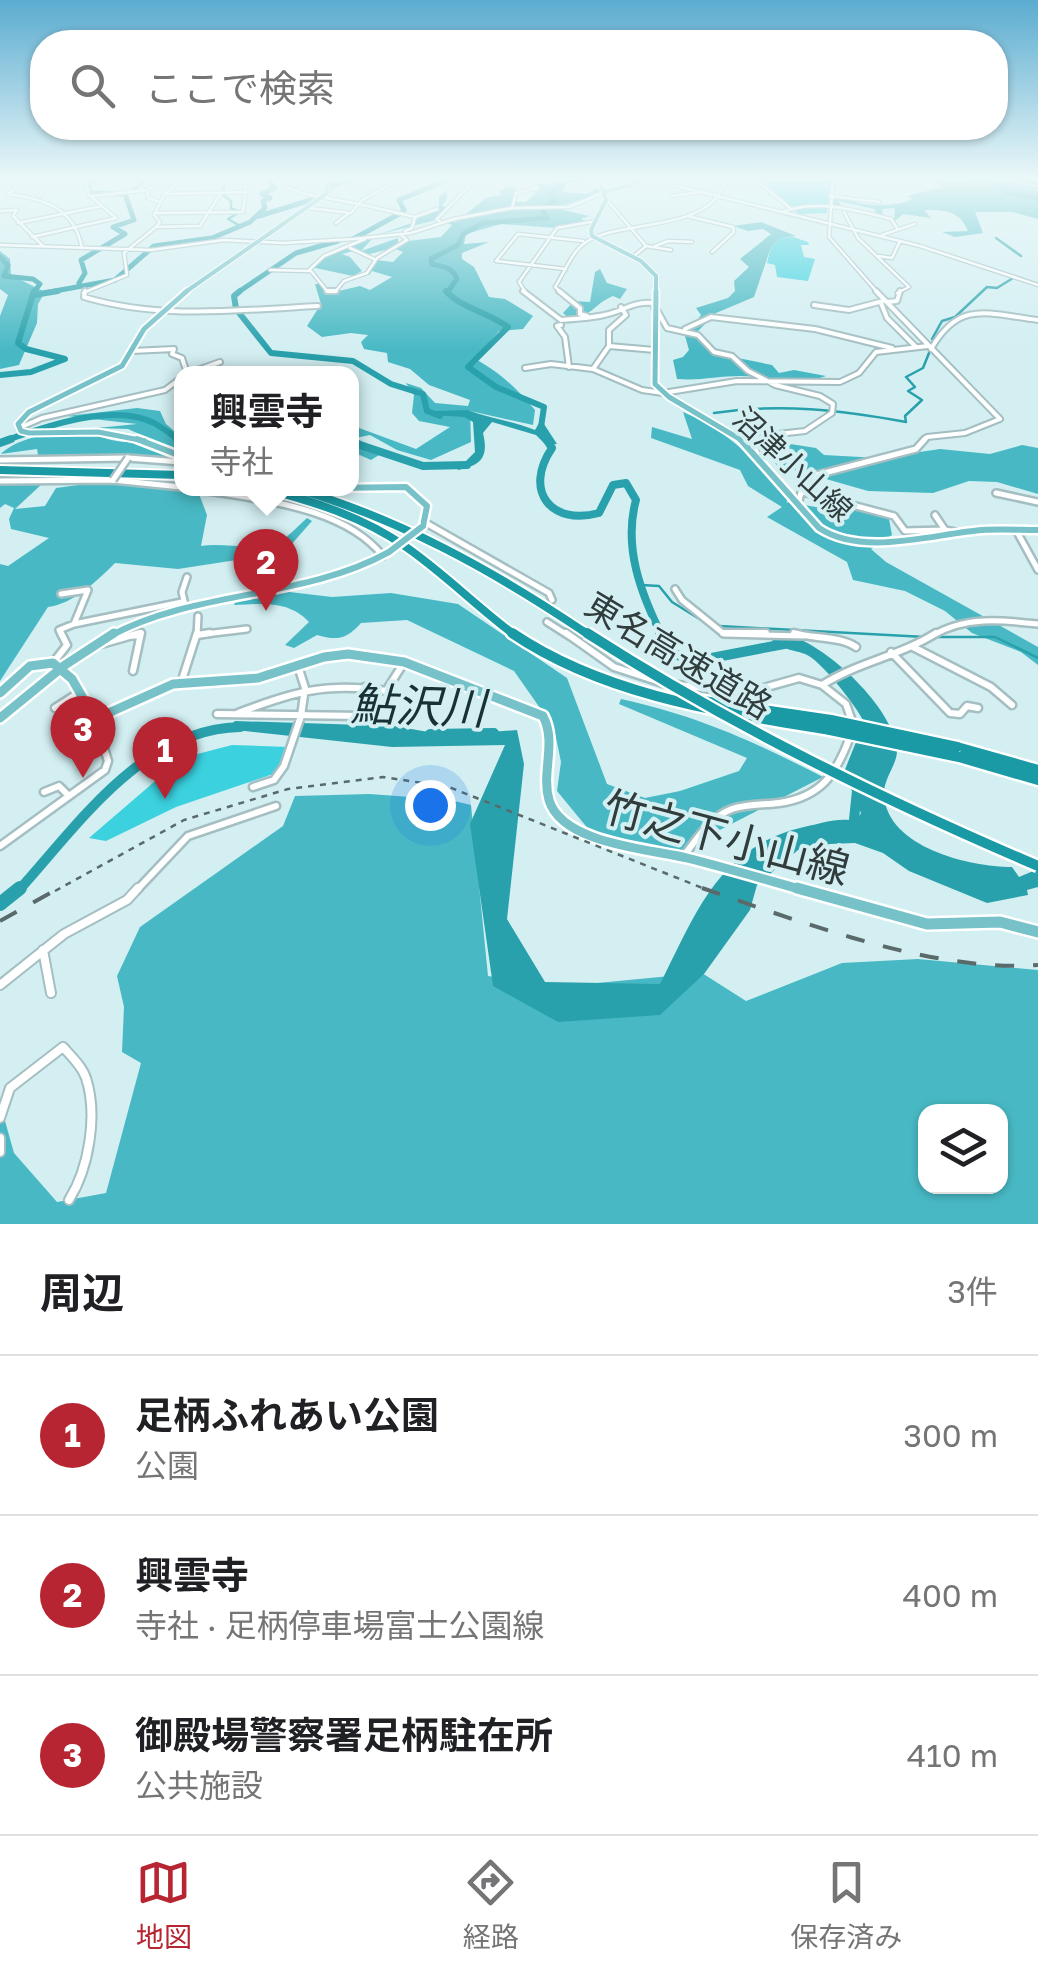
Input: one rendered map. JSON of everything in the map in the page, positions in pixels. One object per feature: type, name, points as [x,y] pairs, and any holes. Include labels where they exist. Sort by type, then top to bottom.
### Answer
[{"type":"highway","points":[[0,465],[102,470],[174,466]]},
{"type":"highway","name":"東名高速道路","points":[[289,496],[336,510],[384,533],[422,558],[512,634],[598,677],[669,701],[831,725],[958,752]]},
{"type":"highway","name":"東名高速道路","points":[[321,496],[426,534],[720,716],[796,756],[1038,866]]},
{"type":"highway","points":[[958,752],[1038,770]]},
{"type":"highway","points":[[958,752],[1038,780]]},
{"type":"main road","points":[[174,461],[149,442],[106,432],[33,434],[20,429],[21,418],[116,370],[162,310],[264,236]]},
{"type":"main road","points":[[594,236],[633,257],[656,276],[654,381],[663,393]]},
{"type":"main road","name":"沼津小山線","points":[[663,393],[729,430],[826,534],[849,542],[955,532],[1038,530]]},
{"type":"main road","points":[[0,718],[56,665],[183,604],[348,572],[386,554],[424,524],[425,504],[406,488],[391,484],[359,486]]},
{"type":"main road","name":"竹之下小山線","points":[[93,715],[181,683],[258,678],[348,654],[404,662],[543,716],[550,729],[549,799],[553,810],[568,825],[624,847],[684,857],[928,924],[1000,922],[1038,932]]},
{"type":"main road","points":[[56,665],[80,692],[93,715]]},
{"type":"main road","points":[[0,693],[30,666],[56,665]]},
{"type":"street","points":[[78,236],[82,249]]},
{"type":"street","points":[[145,236],[123,254],[127,272],[117,282],[90,286],[83,296],[103,303],[162,310],[318,306]]},
{"type":"street","points":[[0,246],[150,250],[224,240],[383,236]]},
{"type":"street","points":[[308,271],[327,291],[334,292],[344,282],[367,274],[376,260],[406,243],[404,236]]},
{"type":"street","points":[[516,236],[496,261],[566,269]]},
{"type":"street","points":[[535,236],[586,242],[608,236]]},
{"type":"street","points":[[636,236],[646,246]]},
{"type":"street","points":[[712,252],[729,236]]},
{"type":"street","points":[[798,504],[805,478],[837,472],[884,454],[916,449],[927,437],[966,433],[998,421],[997,413],[838,253],[829,236]]},
{"type":"street","points":[[814,305],[849,310],[897,301],[897,292],[909,287],[860,236]]},
{"type":"street","points":[[880,236],[1038,285]]},
{"type":"street","points":[[32,237],[41,246],[56,250]]},
{"type":"street","points":[[270,270],[308,271],[324,256],[350,248],[365,238]]},
{"type":"street","points":[[550,238],[518,286],[548,317],[564,323]]},
{"type":"street","points":[[655,246],[668,241],[692,242]]},
{"type":"street","points":[[887,267],[900,241]]},
{"type":"street","points":[[586,242],[556,282],[556,289],[580,308],[580,314],[610,316],[621,308],[650,302],[664,326],[698,335],[714,352],[732,356],[767,380],[820,396],[834,409],[810,430],[778,431],[752,442],[759,460]]},
{"type":"street","points":[[633,257],[646,246],[672,250]]},
{"type":"street","points":[[350,248],[376,260]]},
{"type":"street","points":[[878,256],[892,258]]},
{"type":"street","points":[[882,301],[887,318],[916,347]]},
{"type":"street","points":[[593,369],[609,346],[609,330],[626,316],[621,308]]},
{"type":"street","points":[[929,348],[946,325],[969,312],[1038,320]]},
{"type":"street","points":[[569,368],[565,338],[557,326],[592,316]]},
{"type":"street","points":[[677,329],[693,328],[711,317],[815,329],[892,348]]},
{"type":"street","points":[[609,346],[655,350]]},
{"type":"street","points":[[525,368],[542,364],[593,369],[642,390],[663,393],[767,380],[843,381],[859,373],[872,354],[892,348],[929,348]]},
{"type":"street","points":[[132,352],[174,349],[172,354],[182,358],[182,366]]},
{"type":"street","points":[[210,366],[220,362]]},
{"type":"street","points":[[20,429],[42,418],[165,390],[174,384]]},
{"type":"street","points":[[0,465],[128,458],[174,465]]},
{"type":"street","points":[[113,480],[128,458]]},
{"type":"street","points":[[0,481],[113,480],[174,486]]},
{"type":"street","points":[[802,492],[894,516],[906,531],[955,532]]},
{"type":"street","points":[[996,493],[1038,502]]},
{"type":"street","points":[[233,496],[310,511],[372,540],[386,554]]},
{"type":"street","points":[[935,515],[945,530]]},
{"type":"street","points":[[424,524],[549,592],[552,600]]},
{"type":"street","points":[[1016,530],[1035,554],[1038,570]]},
{"type":"street","points":[[56,665],[67,646],[58,630],[183,604],[187,577]]},
{"type":"street","points":[[675,589],[682,600],[724,634],[793,632],[818,640],[846,640],[856,647]]},
{"type":"street","points":[[61,594],[88,590],[74,624]]},
{"type":"street","points":[[550,612],[546,624],[575,638],[611,668],[653,682],[746,693],[800,678],[822,686],[846,704],[854,725],[840,763],[826,786],[808,796],[721,812],[706,825],[684,857]]},
{"type":"street","points":[[181,683],[197,635],[198,616]]},
{"type":"street","points":[[822,686],[845,671],[913,647],[960,624],[1038,624]]},
{"type":"street","points":[[197,635],[247,629]]},
{"type":"street","points":[[99,643],[104,645],[140,633],[133,672]]},
{"type":"street","points":[[913,647],[991,687],[1012,705]]},
{"type":"street","points":[[891,652],[950,713],[960,714],[966,706],[978,708]]},
{"type":"street","points":[[238,712],[305,688],[333,683],[386,691],[404,662]]},
{"type":"street","points":[[254,787],[280,774],[292,743],[305,688],[298,666]]},
{"type":"street","points":[[217,714],[363,716],[366,687]]},
{"type":"street","points":[[54,708],[80,692]]},
{"type":"street","points":[[0,846],[105,770],[108,761],[93,715],[62,733]]},
{"type":"street","points":[[44,792],[59,786],[68,795]]},
{"type":"street","points":[[0,985],[64,934],[127,900],[188,836],[276,806]]},
{"type":"street","points":[[44,950],[50,993]]},
{"type":"street","points":[[0,1118],[10,1088],[63,1046],[84,1071],[88,1099],[88,1163],[81,1185],[68,1200]]},
{"type":"street","points":[[0,1138],[0,1152]]},
{"type":"shaded area","points":[[466,236],[464,244],[489,242],[462,253],[462,259],[474,267],[489,297],[505,299],[533,316],[523,329],[499,331],[475,359],[500,375],[535,410],[533,425],[470,411],[471,442],[431,460],[397,450],[370,435],[359,437],[359,428],[416,449],[450,427],[419,421],[412,413],[414,395],[406,383],[421,388],[435,403],[468,406],[470,400],[429,385],[410,369],[388,362],[387,353],[364,349],[361,342],[368,335],[322,337],[307,326],[321,304],[315,284],[321,284],[326,294],[360,286],[370,290],[392,277],[372,271],[369,275],[367,271],[376,260],[393,262],[403,252],[393,248],[366,255],[357,250],[342,254],[362,271],[353,276],[311,267],[324,257],[364,240],[372,239],[361,251],[398,238],[398,247],[408,241]]},
{"type":"shaded area","points":[[768,236],[795,236],[780,238],[771,247],[754,297],[716,313],[697,332],[713,353],[772,365],[779,373],[794,370],[826,376],[805,381],[740,376],[677,379],[673,360],[689,350],[685,336],[701,315],[696,308],[728,298],[735,291],[734,281],[749,267],[740,259]]},
{"type":"shaded area","points":[[780,238],[808,242],[809,245],[801,245],[804,257],[815,259],[808,281],[777,277],[775,265],[767,263],[771,247]]},
{"type":"shaded area","points":[[0,251],[10,259],[11,275],[45,292],[19,365],[0,369],[0,316],[8,295],[0,289]]},
{"type":"shaded area","points":[[600,269],[607,283],[627,289],[620,299],[613,296],[571,320],[563,313],[574,301],[590,302],[595,272]]},
{"type":"shaded area","points":[[137,408],[160,411],[174,431],[174,458],[38,455],[37,449],[1,454],[31,438],[58,432],[83,432],[120,442],[146,437],[128,429],[97,428],[137,424],[67,416]]},
{"type":"shaded area","points":[[467,410],[535,430],[539,423],[544,424],[557,444],[546,445],[536,435],[492,422],[483,433],[485,448],[481,459],[458,470],[455,465],[464,463],[475,452],[473,422],[464,417],[432,415],[433,411]]},
{"type":"shaded area","points":[[683,412],[742,449],[790,499],[786,502],[822,508],[868,507],[889,519],[892,535],[871,549],[886,562],[1038,647],[1038,665],[1021,652],[972,633],[945,611],[905,591],[853,580],[847,562],[767,517],[782,507],[748,486],[740,470],[651,438],[652,427],[692,439]]},
{"type":"shaded area","points":[[359,440],[384,452],[371,460],[359,455]]},
{"type":"shaded area","points":[[771,441],[816,448],[824,455],[879,458],[940,449],[990,454],[1022,445],[1038,448],[1038,494],[997,482],[969,481],[933,493],[868,491],[777,465],[760,448]]},
{"type":"shaded area","points":[[108,481],[174,489],[174,496],[200,496],[207,515],[201,546],[272,544],[307,518],[312,521],[290,546],[262,556],[178,569],[115,563],[75,597],[48,607],[0,681],[0,564],[8,566],[49,538],[11,529],[9,519],[14,508],[5,504],[0,508],[0,484],[43,483],[15,509],[45,506],[56,488]]},
{"type":"shaded area","points":[[281,591],[332,597],[391,593],[458,604],[567,678],[607,784],[645,798],[739,771],[747,758],[619,704],[621,699],[725,731],[823,777],[714,833],[683,857],[594,836],[557,791],[561,762],[554,728],[514,671],[407,620],[361,623],[341,637],[317,635],[294,648],[285,645],[309,622],[301,615],[274,605],[234,605],[238,596]]},
{"type":"shaded area","points":[[769,637],[796,638],[813,646],[845,670],[875,702],[894,735],[897,751],[884,795],[899,828],[914,841],[953,858],[1012,867],[1019,877],[1038,869],[1038,887],[1027,890],[1028,895],[987,903],[909,871],[883,853],[855,843],[798,850],[757,885],[750,910],[704,974],[660,1015],[558,1022],[493,986],[470,824],[505,745],[392,747],[227,729],[235,721],[394,726],[446,735],[517,730],[524,764],[507,919],[545,982],[660,984],[699,908],[730,867],[750,850],[775,837],[830,821],[856,821],[861,813],[844,772],[864,722],[820,665]]},
{"type":"shaded area","points":[[232,745],[288,747],[276,773],[176,807],[106,841],[89,838],[182,758]]},
{"type":"shaded area","points":[[370,794],[471,805],[488,976],[555,987],[702,973],[746,1001],[842,963],[918,959],[1038,970],[1038,1224],[0,1224],[0,1103],[14,1153],[57,1202],[106,1193],[141,1063],[122,1052],[124,1007],[117,976],[140,927],[283,826],[295,796]]},
{"type":"waterway","points":[[79,283],[85,273],[81,260],[121,236]]},
{"type":"waterway","points":[[44,293],[115,280],[154,246],[216,236]]},
{"type":"waterway","points":[[353,239],[358,236]]},
{"type":"waterway","points":[[448,292],[457,279],[447,268],[432,264],[431,259],[458,245],[462,236]]},
{"type":"waterway","points":[[996,238],[1021,256]]},
{"type":"waterway","points":[[237,293],[296,253],[338,241]]},
{"type":"waterway","points":[[0,257],[8,265],[4,276],[33,279],[40,284],[34,292]]},
{"type":"waterway","points":[[932,339],[942,321],[955,317],[987,287],[997,288],[1013,278]]},
{"type":"waterway","points":[[34,295],[58,291]]},
{"type":"waterway","points":[[240,291],[234,296],[236,309],[271,353],[353,361],[391,384],[423,394],[427,411],[440,416]]},
{"type":"waterway","points":[[0,375],[31,372],[65,359],[26,349],[18,343],[34,292]]},
{"type":"waterway","points":[[448,292],[508,327],[468,367],[496,387],[544,407],[540,434]]},
{"type":"waterway","points":[[714,413],[810,409],[906,422],[905,416],[922,400],[908,391],[915,387],[906,377],[923,368],[929,353]]},
{"type":"waterway","points":[[4,441],[79,419],[119,415],[154,423],[174,437]]},
{"type":"waterway","points":[[0,443],[11,439]]},
{"type":"waterway","points":[[546,439],[552,448],[540,478],[541,491],[555,509],[582,516],[599,513],[613,485],[626,483],[636,500],[632,535],[636,570],[662,636]]},
{"type":"waterway","points":[[359,445],[423,466],[467,465]]},
{"type":"waterway","points":[[642,585],[659,586],[672,602],[706,623]]},
{"type":"waterway","points":[[719,626],[925,637]]},
{"type":"waterway","points":[[660,633],[671,653],[696,661],[784,644]]},
{"type":"waterway","points":[[933,637],[995,637],[1038,658]]},
{"type":"waterway","points":[[18,891],[89,811],[143,762],[172,744],[205,732],[240,727]]},
{"type":"waterway","name":"鮎沢川","points":[[430,734],[494,733]]},
{"type":"waterway","points":[[853,829],[857,791]]},
{"type":"waterway","name":"鮎沢川","points":[[0,904],[20,888]]},
{"type":"railway","points":[[55,891],[184,820],[288,789],[383,777],[449,787],[705,889]]},
{"type":"railway","points":[[0,921],[59,888]]},
{"type":"railway","points":[[705,889],[913,953],[956,961],[1038,965]]},
{"type":"railway","points":[[705,889],[710,891]]},
{"type":"place","name":"興雲寺","points":[[266,611]]},
{"type":"place","name":"御殿場警察署足柄駐在所","points":[[83,778]]},
{"type":"place","name":"足柄ふれあい公園","points":[[165,799]]}]
